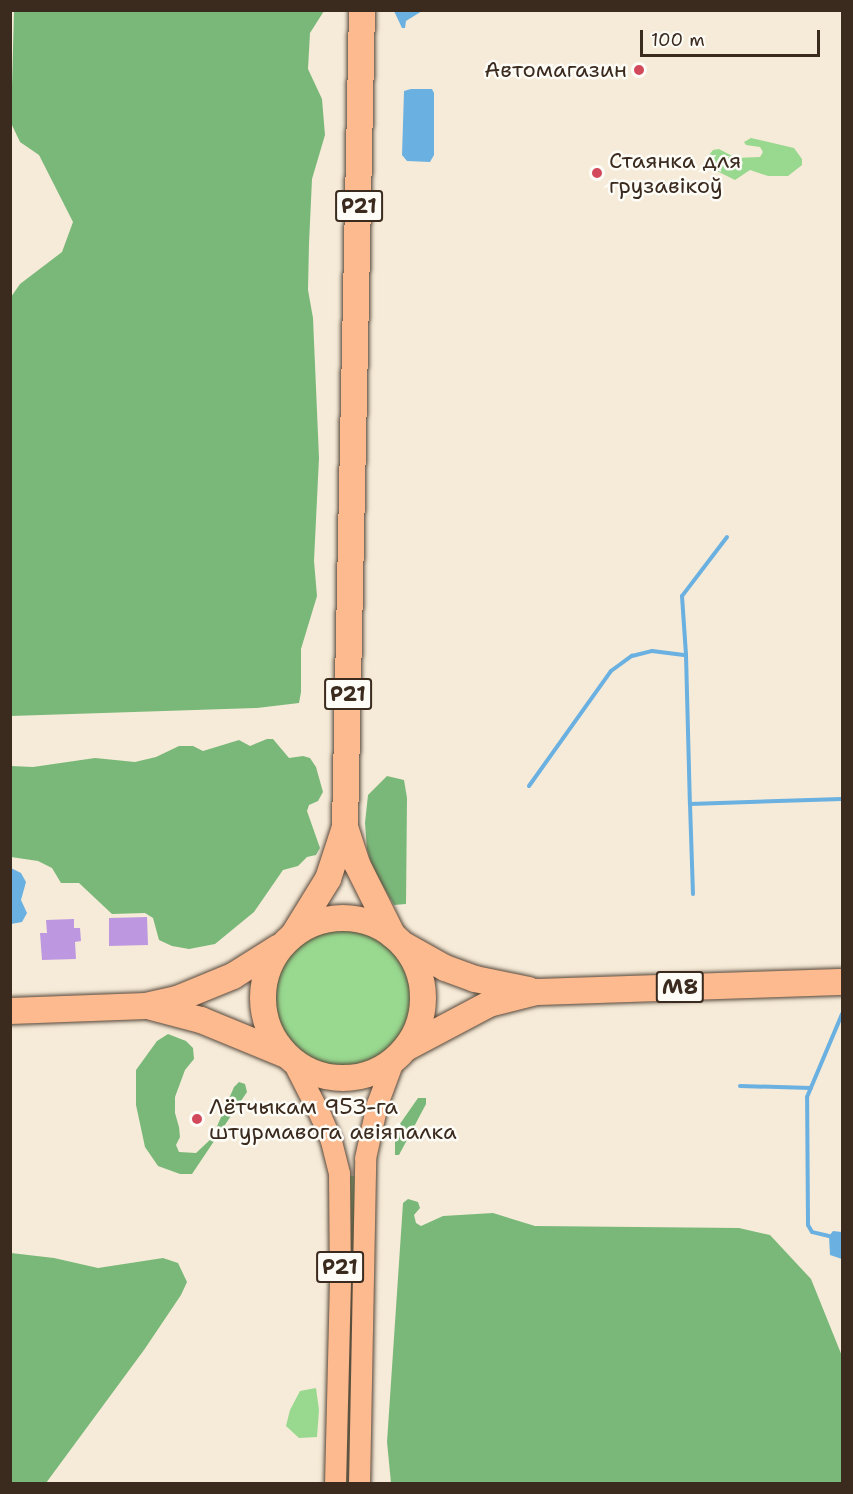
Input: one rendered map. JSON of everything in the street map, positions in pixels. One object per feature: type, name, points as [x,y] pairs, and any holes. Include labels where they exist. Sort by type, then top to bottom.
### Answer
[{"type":"highway","name":"Р21","points":[[289,939],[328,879],[345,827],[362,10]]},
{"type":"highway","name":"Р21","points":[[345,827],[357,864],[397,940]]},
{"type":"highway","name":"М8","points":[[10,1011],[146,1006],[210,988],[312,924],[345,918],[370,923],[445,968],[475,979],[536,992]]},
{"type":"highway","name":"М8","points":[[289,939],[266,974],[263,1001],[268,1027],[289,1058]]},
{"type":"highway","points":[[397,940],[413,958],[423,991],[418,1027],[400,1054]]},
{"type":"highway","name":"М8","points":[[146,1006],[201,1020],[327,1077],[350,1078],[367,1075],[489,1004],[536,992],[843,982]]},
{"type":"main road","name":"Р21","points":[[359,1484],[365,1158],[377,1104],[400,1054]]},
{"type":"main road","name":"Р21","points":[[289,1058],[321,1117],[331,1141],[339,1173],[340,1280],[335,1484]]},
{"type":"green space","points":[[14,11],[324,11],[310,33],[308,69],[322,99],[325,135],[312,179],[308,290],[313,318],[319,458],[314,561],[317,596],[301,649],[299,703],[257,708],[11,716],[11,297],[20,284],[62,252],[73,222],[39,155],[20,142],[11,123]]},
{"type":"green space","points":[[751,138],[794,148],[802,159],[802,165],[788,176],[768,176],[750,170],[735,180],[717,171],[709,155],[713,150],[719,149],[736,158],[760,157],[763,152],[760,147],[746,145],[744,142]]},
{"type":"green space","points":[[273,739],[289,758],[303,756],[310,758],[316,767],[323,792],[318,801],[309,805],[307,811],[320,848],[316,855],[307,857],[298,866],[283,870],[254,912],[215,944],[189,949],[172,946],[159,940],[153,918],[145,913],[112,914],[79,883],[61,883],[52,868],[38,861],[11,857],[11,766],[33,767],[95,758],[135,762],[156,757],[179,746],[193,746],[203,751],[239,740],[250,746]]},
{"type":"green space","points":[[387,776],[404,780],[407,798],[406,904],[394,905],[373,869],[367,849],[365,823],[368,795]]},
{"type":"green space","points":[[342,928],[370,933],[393,949],[409,972],[414,1000],[409,1028],[393,1051],[370,1067],[342,1072],[314,1067],[291,1051],[275,1028],[270,1000],[275,972],[291,949],[314,933]]},
{"type":"green space","points":[[168,1034],[186,1041],[193,1048],[194,1059],[185,1070],[175,1097],[175,1113],[180,1137],[176,1145],[179,1152],[196,1153],[212,1138],[234,1087],[239,1082],[245,1084],[247,1092],[192,1174],[180,1174],[158,1166],[145,1147],[136,1105],[136,1070],[157,1041]]},
{"type":"green space","points":[[418,1098],[426,1098],[426,1104],[399,1155],[395,1155],[395,1131]]},
{"type":"green space","points":[[349,1176],[357,1176],[350,1483],[343,1484]]},
{"type":"green space","points":[[408,1199],[418,1202],[420,1208],[414,1215],[416,1223],[421,1226],[443,1216],[493,1213],[535,1226],[739,1228],[770,1235],[811,1279],[842,1356],[842,1483],[391,1483],[387,1442],[403,1203]]},
{"type":"green space","points":[[11,1253],[54,1258],[98,1268],[163,1258],[178,1263],[187,1282],[181,1295],[144,1350],[46,1483],[11,1483]]},
{"type":"green space","points":[[316,1388],[319,1410],[317,1437],[299,1438],[286,1426],[290,1410],[300,1391]]},
{"type":"water","points":[[394,10],[422,11],[406,21],[405,28],[402,28]]},
{"type":"water","points":[[432,89],[434,93],[434,155],[430,162],[407,161],[402,155],[404,91]]},
{"type":"water","points":[[11,868],[21,873],[26,882],[21,900],[27,913],[22,922],[11,924]]},
{"type":"water","points":[[833,1231],[842,1232],[842,1259],[830,1255],[829,1236]]},
{"type":"building","points":[[147,917],[148,945],[109,946],[109,918]]},
{"type":"building","points":[[74,919],[74,928],[80,928],[81,941],[75,942],[76,959],[42,960],[40,933],[47,933],[46,920]]},
{"type":"waterway","points":[[727,537],[682,596],[690,804],[842,799]]},
{"type":"waterway","points":[[529,786],[611,671],[632,656],[652,651],[686,655]]},
{"type":"waterway","points":[[690,804],[693,894]]},
{"type":"waterway","points":[[829,1236],[812,1232],[808,1225],[807,1097],[842,1014]]},
{"type":"waterway","points":[[740,1086],[811,1088]]},
{"type":"place","name":"Автомагазин","points":[[639,70]]},
{"type":"place","name":"Стаянка для грузавікоў","points":[[597,173]]},
{"type":"place","name":"Лётчыкам 953-га штурмавога авіяпалка","points":[[197,1119]]}]
